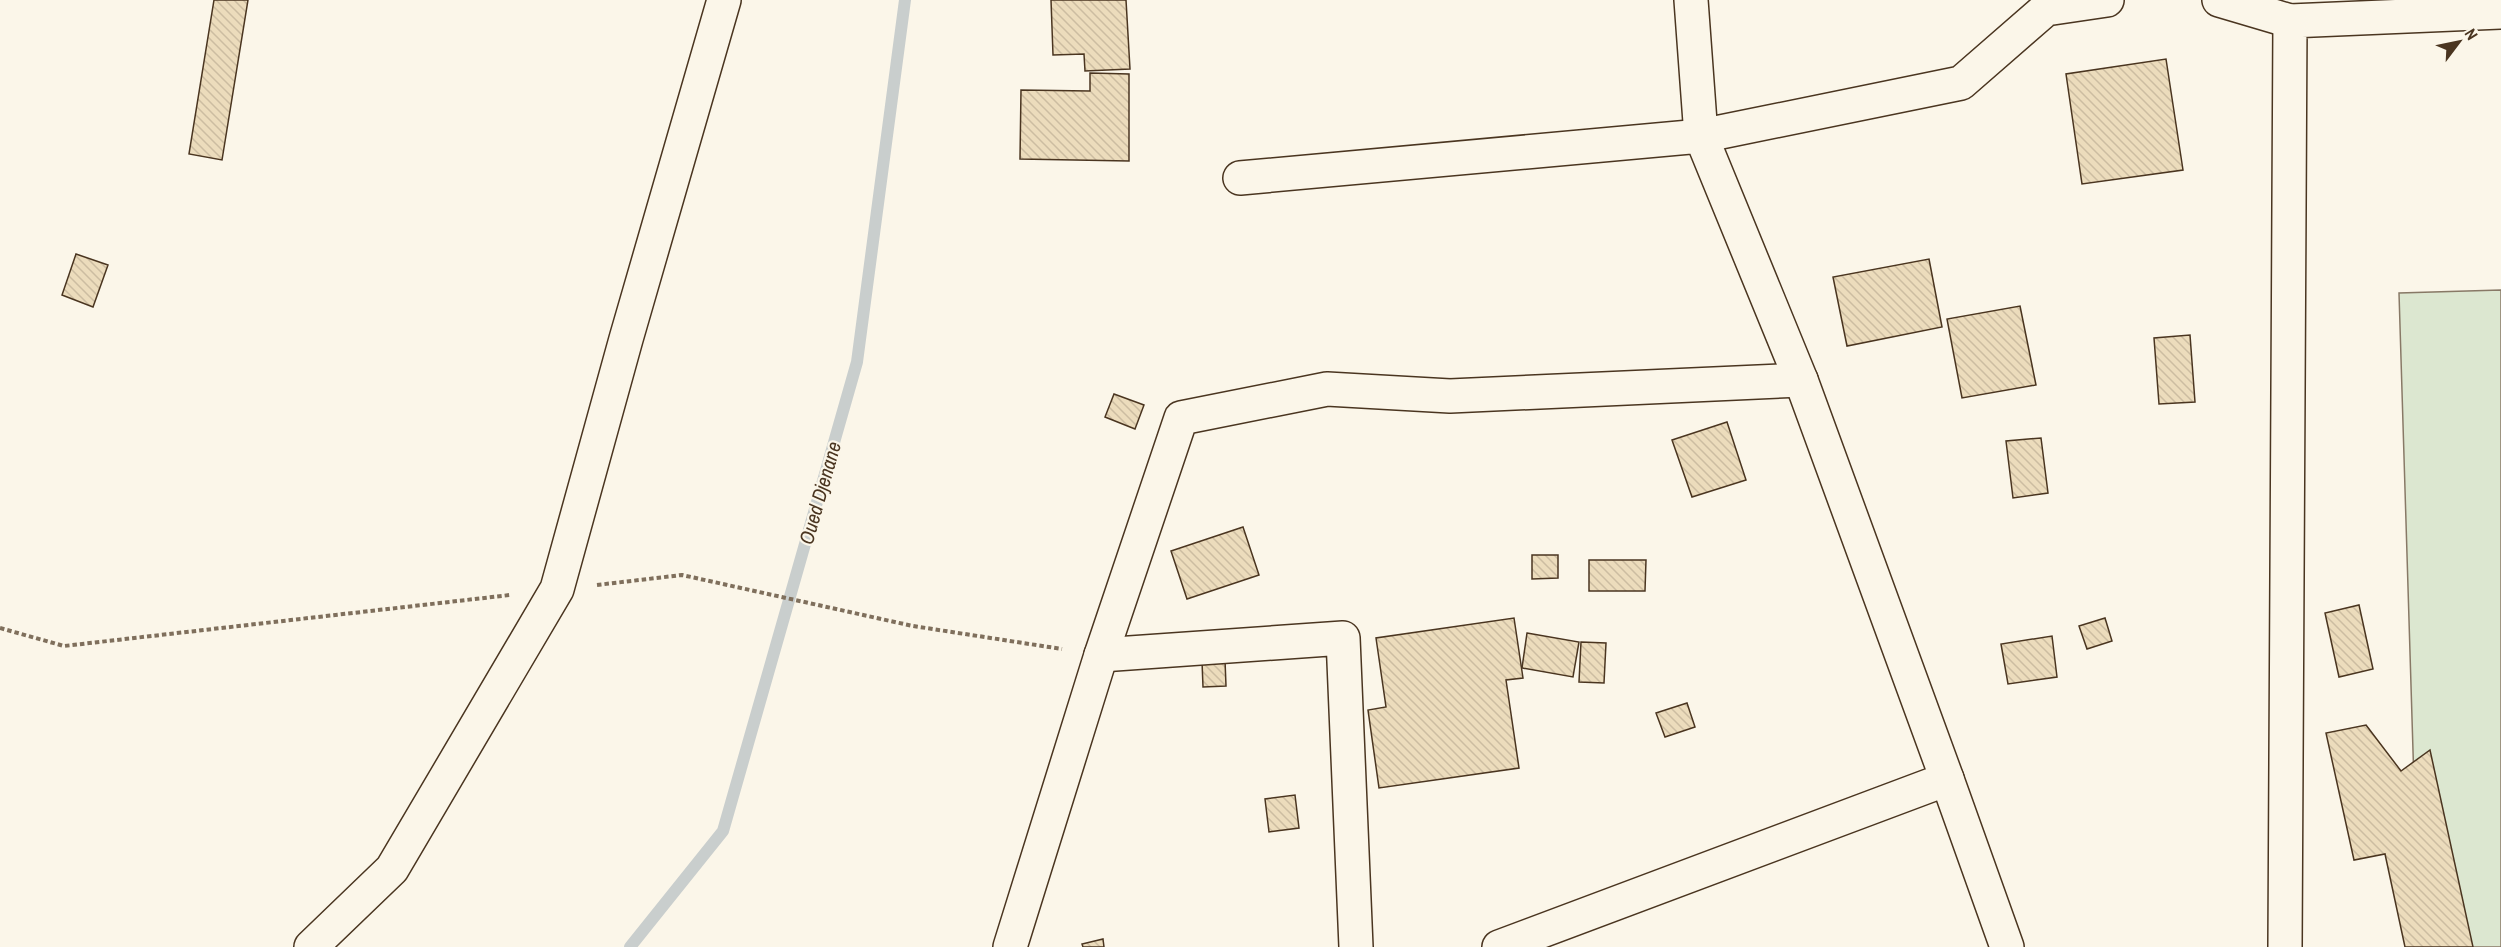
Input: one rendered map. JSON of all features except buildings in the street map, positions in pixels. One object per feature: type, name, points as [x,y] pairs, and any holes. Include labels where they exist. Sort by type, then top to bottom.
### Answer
[{"type":"street","points":[[311,947],[392,869],[557,589],[626,339],[724,0]]},
{"type":"street","points":[[1691,0],[1701,136],[1801,380],[2007,947]]},
{"type":"street","points":[[1240,178],[1701,136],[1961,83],[2045,4],[2107,0]]},
{"type":"street","points":[[2219,0],[2290,21],[2501,12]]},
{"type":"street","points":[[2285,947],[2290,21]]},
{"type":"street","points":[[1010,947],[1101,655],[1181,418],[1327,389],[1450,396],[1801,380]]},
{"type":"street","points":[[1101,655],[1342,638],[1356,947]]},
{"type":"street","points":[[1499,947],[1947,779]]},
{"type":"path","points":[[0,627],[64,646],[682,575],[913,626],[1101,655]]},
{"type":"green space","points":[[2501,290],[2501,947],[2419,947],[2399,293]]},
{"type":"waterway","name":"Oued Djenane","points":[[630,947],[723,831],[857,362],[905,0]]}]
